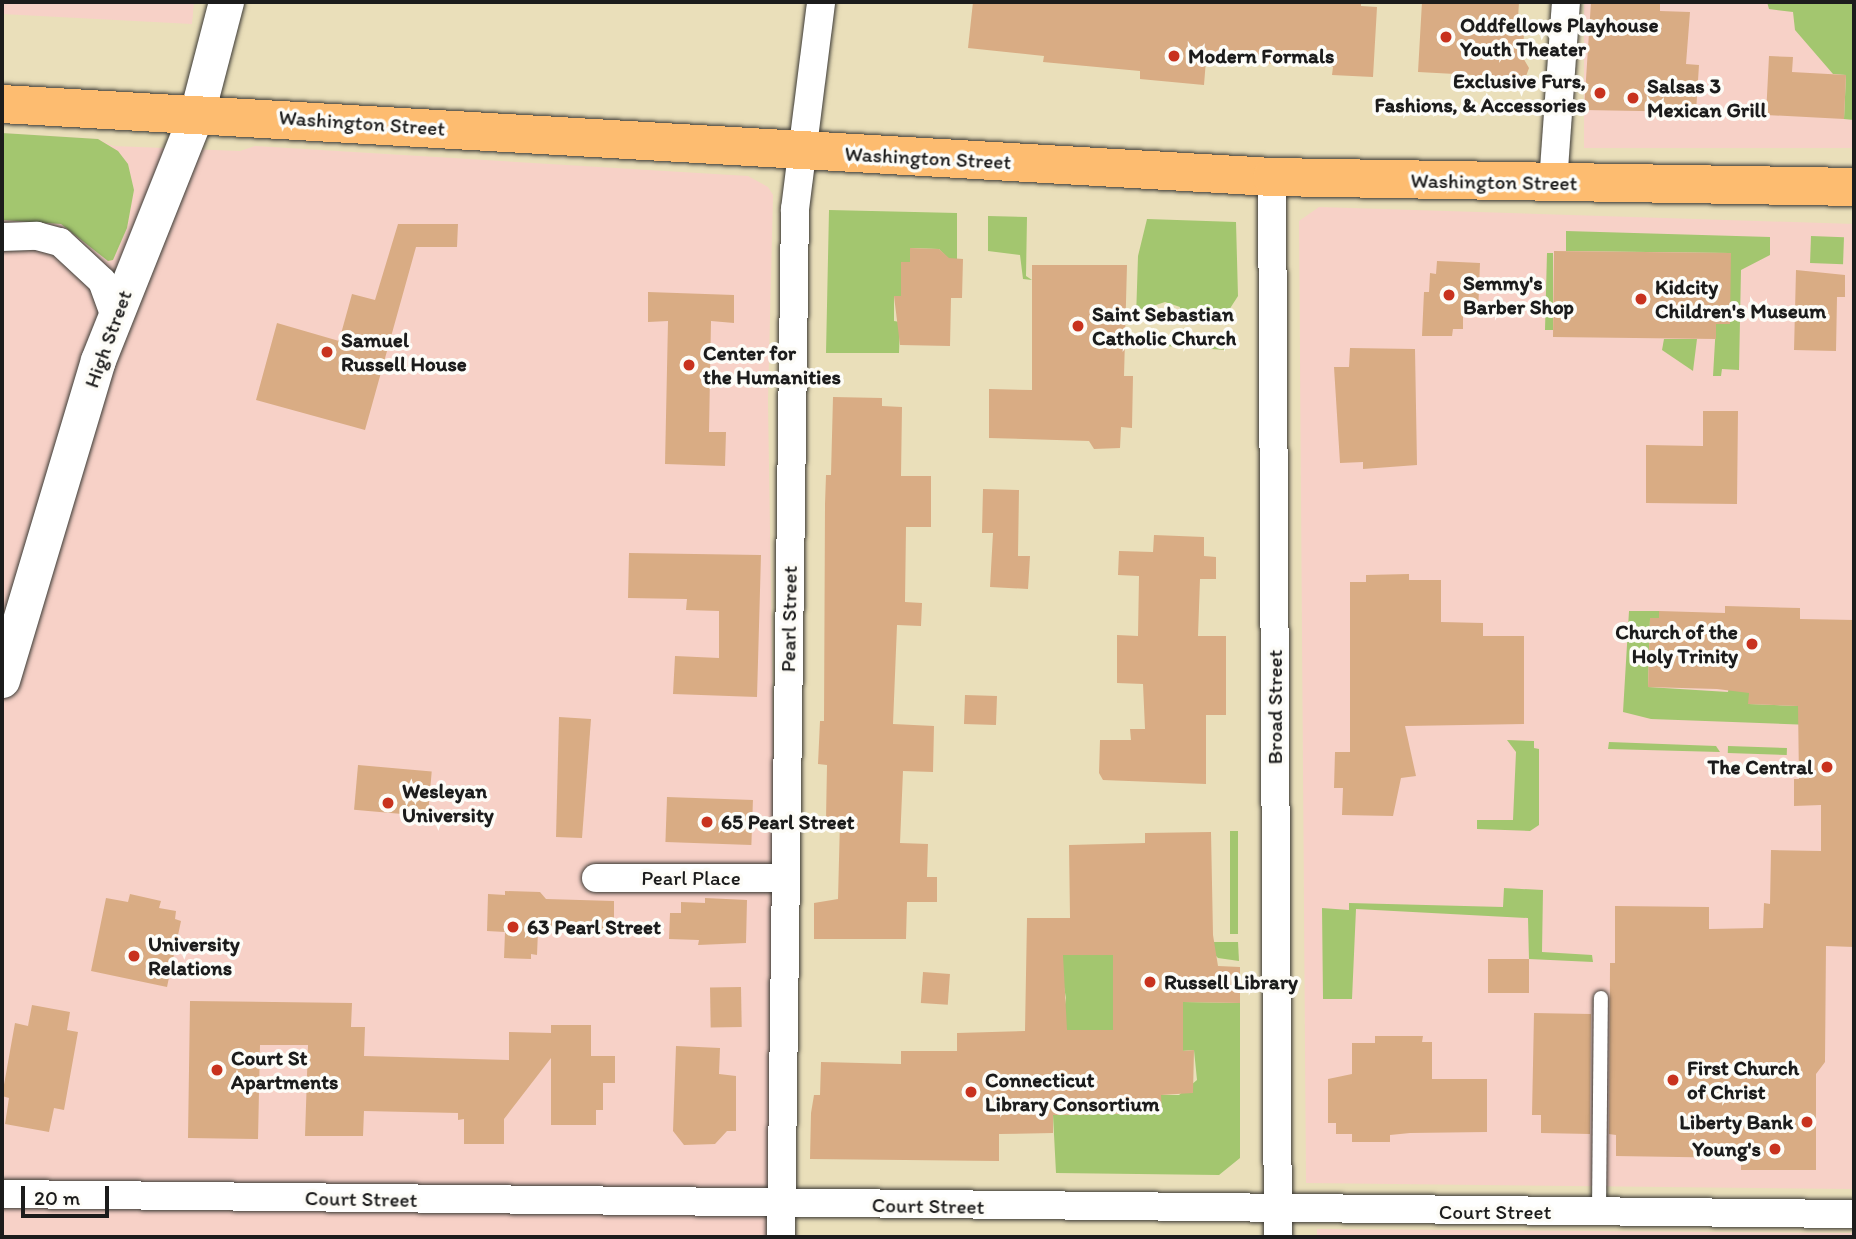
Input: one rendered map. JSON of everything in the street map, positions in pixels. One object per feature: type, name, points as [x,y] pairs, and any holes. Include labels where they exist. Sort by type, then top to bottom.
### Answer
[{"type":"highway","name":"Washington Street","points":[[2,104],[197,113],[1272,177],[1854,187]]},
{"type":"street","name":"High Street","points":[[2,680],[115,316],[197,113],[226,2]]},
{"type":"street","name":"Pearl Street","points":[[780,1237],[795,209],[821,2]]},
{"type":"street","points":[[1553,183],[1566,2]]},
{"type":"street","name":"Broad Street","points":[[1272,177],[1277,1224]]},
{"type":"street","points":[[2,237],[37,236],[60,242],[102,281],[115,316]]},
{"type":"street","name":"Pearl Place","points":[[596,878],[786,878]]},
{"type":"street","name":"Court Street","points":[[2,1194],[781,1205],[1277,1224],[1599,1212],[1854,1214]]},
{"type":"lane","points":[[1599,1212],[1601,998]]},
{"type":"shaded area","points":[[2,2],[194,2],[192,24],[2,14]]},
{"type":"shaded area","points":[[1584,2],[1854,2],[1854,148],[1584,148]]},
{"type":"shaded area","name":"Wesleyan University","points":[[2,133],[98,139],[113,146],[240,151],[255,146],[748,176],[768,187],[773,195],[768,401],[781,1237],[2,1237]]},
{"type":"shaded area","points":[[1319,207],[1854,224],[1854,1189],[1306,1183],[1299,221]]},
{"type":"shaded area","points":[[1317,1229],[1854,1233],[1854,1237],[1317,1237]]},
{"type":"green space","points":[[1767,2],[1854,2],[1854,120],[1844,119],[1846,75],[1833,74],[1795,30],[1793,12],[1769,9]]},
{"type":"green space","points":[[2,133],[98,139],[118,151],[128,164],[134,190],[127,228],[113,260],[108,261],[61,224],[2,220]]},
{"type":"green space","points":[[829,210],[957,213],[957,259],[949,259],[939,249],[911,248],[910,262],[902,262],[901,296],[894,296],[894,321],[900,322],[899,353],[826,353]]},
{"type":"green space","points":[[988,216],[1027,217],[1026,276],[1032,280],[1023,279],[1020,255],[988,251]]},
{"type":"green space","points":[[1147,219],[1236,222],[1238,296],[1222,321],[1179,319],[1180,307],[1165,302],[1153,306],[1152,319],[1136,318],[1138,256]]},
{"type":"green space","points":[[1566,231],[1770,237],[1770,255],[1741,270],[1739,370],[1722,369],[1721,376],[1713,376],[1716,324],[1730,324],[1730,253],[1566,251]]},
{"type":"green space","points":[[1811,236],[1844,237],[1843,264],[1810,263]]},
{"type":"green space","points":[[1547,253],[1553,253],[1553,330],[1545,330]]},
{"type":"green space","points":[[1136,338],[1178,344],[1179,340],[1221,342],[1226,350],[1135,344]]},
{"type":"green space","points":[[1664,339],[1697,339],[1693,371],[1662,350]]},
{"type":"green space","points":[[1629,611],[1659,611],[1659,618],[1650,619],[1648,687],[1728,692],[1729,686],[1749,687],[1749,704],[1800,706],[1838,726],[1651,719],[1623,712]]},
{"type":"green space","points":[[1507,740],[1534,741],[1534,748],[1539,749],[1539,825],[1530,831],[1477,829],[1477,820],[1513,820],[1516,752]]},
{"type":"green space","points":[[1609,742],[1716,746],[1720,752],[1608,749]]},
{"type":"green space","points":[[1728,746],[1787,748],[1787,755],[1728,753]]},
{"type":"green space","points":[[1230,831],[1238,831],[1238,934],[1230,934]]},
{"type":"green space","points":[[1504,888],[1543,890],[1542,952],[1592,955],[1593,962],[1529,959],[1528,918],[1356,909],[1352,999],[1323,999],[1322,908],[1349,910],[1349,903],[1503,907]]},
{"type":"green space","points":[[1202,942],[1238,942],[1239,961],[1218,958]]},
{"type":"green space","points":[[1058,955],[1113,955],[1113,1030],[1061,1030],[1066,998]]},
{"type":"green space","points":[[1183,1002],[1240,1003],[1240,1158],[1219,1175],[1056,1173],[1053,1115],[1161,1113],[1161,1095],[1179,1095],[1197,1080],[1194,1050],[1181,1051],[1162,1032],[1183,1031]]},
{"type":"building","points":[[973,2],[1361,2],[1361,6],[1377,7],[1373,77],[1332,75],[1333,67],[1206,60],[1204,85],[1140,79],[1140,71],[1043,62],[1044,56],[968,48]]},
{"type":"building","points":[[1422,2],[1519,2],[1517,35],[1524,35],[1522,56],[1529,68],[1525,79],[1514,87],[1480,84],[1474,75],[1418,72]]},
{"type":"building","points":[[1591,2],[1660,2],[1660,11],[1690,12],[1686,64],[1699,65],[1696,112],[1584,110]]},
{"type":"building","points":[[1769,56],[1793,57],[1792,72],[1846,75],[1844,119],[1766,115]]},
{"type":"building","name":"Samuel Russell House","points":[[398,224],[458,224],[457,247],[416,247],[365,430],[256,400],[277,323],[339,341],[352,294],[375,300]]},
{"type":"building","points":[[910,248],[939,249],[949,258],[963,259],[962,298],[951,298],[950,346],[900,345],[894,296],[901,296],[901,262],[910,262]]},
{"type":"building","name":"Kidcity Children's Museum","points":[[1554,251],[1731,253],[1730,324],[1716,324],[1716,339],[1553,337]]},
{"type":"building","points":[[1437,261],[1480,263],[1478,315],[1463,315],[1463,329],[1453,329],[1452,336],[1422,336],[1424,292],[1429,292],[1430,273],[1436,274]]},
{"type":"building","name":"Saint Sebastian Catholic Church","points":[[1032,265],[1127,265],[1124,376],[1133,376],[1132,428],[1121,427],[1120,448],[1094,449],[1089,441],[989,438],[989,389],[1032,390]]},
{"type":"building","points":[[1796,270],[1845,275],[1845,297],[1837,297],[1836,351],[1794,350]]},
{"type":"building","name":"Center for the Humanities","points":[[648,292],[734,295],[734,323],[711,321],[709,432],[726,432],[725,466],[665,464],[668,321],[648,322]]},
{"type":"building","points":[[1350,348],[1415,349],[1417,465],[1363,469],[1363,462],[1340,463],[1334,367],[1349,367]]},
{"type":"building","points":[[833,397],[882,398],[882,406],[902,407],[901,476],[931,476],[931,527],[906,527],[905,602],[922,603],[921,626],[897,625],[893,724],[934,726],[933,772],[903,771],[900,843],[928,844],[927,877],[937,877],[937,902],[907,902],[906,939],[814,939],[814,903],[838,899],[840,820],[826,819],[827,765],[818,764],[820,721],[824,721],[825,504],[826,475],[831,475]]},
{"type":"building","points":[[1703,411],[1738,411],[1737,504],[1646,503],[1646,445],[1703,446]]},
{"type":"building","points":[[983,489],[1019,490],[1018,556],[1030,556],[1028,589],[990,587],[993,533],[982,533]]},
{"type":"building","points":[[1154,535],[1204,537],[1204,556],[1216,557],[1216,579],[1200,579],[1198,636],[1226,636],[1226,715],[1206,715],[1206,784],[1103,780],[1099,773],[1100,740],[1131,740],[1130,729],[1145,729],[1143,684],[1117,683],[1117,635],[1138,636],[1139,576],[1118,575],[1119,551],[1153,552]]},
{"type":"building","points":[[629,553],[761,555],[757,697],[673,694],[675,656],[719,658],[719,611],[686,610],[687,599],[628,598]]},
{"type":"building","points":[[1409,574],[1409,580],[1441,580],[1441,622],[1483,623],[1483,636],[1524,636],[1524,724],[1405,726],[1416,776],[1401,778],[1393,816],[1342,815],[1343,788],[1334,788],[1335,752],[1350,752],[1350,582],[1366,582],[1366,575]]},
{"type":"building","points":[[1725,606],[1800,608],[1800,619],[1854,620],[1854,947],[1826,946],[1825,1062],[1816,1074],[1816,1170],[1741,1170],[1741,1158],[1616,1156],[1616,1135],[1609,1134],[1610,963],[1615,963],[1615,906],[1709,907],[1709,929],[1763,928],[1764,903],[1770,904],[1771,850],[1821,851],[1821,805],[1794,806],[1794,779],[1799,779],[1798,706],[1748,704],[1749,693],[1648,687],[1650,618],[1659,618],[1659,611],[1725,613]]},
{"type":"building","points":[[965,695],[997,696],[996,725],[964,724]]},
{"type":"building","points":[[559,717],[591,719],[582,838],[556,837]]},
{"type":"building","points":[[358,765],[432,771],[428,816],[354,810]]},
{"type":"building","name":"65 Pearl Street","points":[[667,797],[753,800],[751,845],[665,842]]},
{"type":"building","name":"Russell Library","points":[[1211,832],[1213,935],[1218,966],[1240,967],[1240,1003],[1183,1002],[1183,1051],[1194,1050],[1193,1093],[1161,1095],[1162,1113],[1053,1115],[1053,1133],[999,1134],[999,1161],[810,1159],[811,1113],[814,1095],[820,1095],[821,1062],[901,1064],[901,1051],[957,1051],[957,1033],[1025,1031],[1027,918],[1070,918],[1069,845],[1145,843],[1145,833]],"holes":[[[1063,955],[1113,955],[1113,1030],[1067,1030]]]},
{"type":"building","points":[[505,891],[540,892],[546,899],[614,901],[614,933],[538,931],[537,955],[531,954],[531,959],[504,958],[505,932],[487,931],[488,894],[505,895]]},
{"type":"building","name":"University Relations","points":[[130,894],[161,901],[159,908],[176,911],[175,919],[181,921],[167,987],[91,971],[106,898],[128,902]]},
{"type":"building","points":[[705,898],[747,900],[746,943],[698,945],[699,940],[669,939],[670,913],[681,913],[681,902],[705,903]]},
{"type":"building","points":[[1488,959],[1529,959],[1529,993],[1488,993]]},
{"type":"building","points":[[923,972],[950,974],[948,1005],[921,1003]]},
{"type":"building","points":[[741,987],[742,1027],[711,1028],[710,988]]},
{"type":"building","points":[[190,1001],[352,1003],[351,1027],[365,1027],[364,1056],[509,1060],[509,1032],[551,1033],[551,1025],[591,1025],[591,1056],[615,1056],[615,1083],[603,1083],[603,1110],[596,1110],[596,1125],[551,1125],[551,1058],[504,1119],[504,1144],[464,1144],[464,1119],[458,1120],[458,1113],[364,1111],[363,1136],[305,1136],[308,1045],[260,1045],[258,1139],[188,1138]]},
{"type":"building","points":[[32,1005],[70,1012],[67,1030],[78,1032],[64,1110],[54,1108],[49,1132],[5,1124],[9,1098],[2,1096],[15,1023],[28,1026]]},
{"type":"building","points":[[1534,1013],[1591,1014],[1590,1134],[1541,1133],[1541,1115],[1532,1115]]},
{"type":"building","points":[[1375,1036],[1423,1036],[1422,1042],[1432,1042],[1432,1079],[1487,1079],[1487,1132],[1390,1135],[1390,1142],[1352,1142],[1352,1134],[1336,1134],[1336,1123],[1328,1123],[1328,1079],[1352,1074],[1352,1043],[1375,1043]]},
{"type":"building","points":[[676,1046],[720,1048],[719,1074],[736,1076],[736,1131],[727,1131],[715,1144],[684,1145],[673,1131]]},
{"type":"place","name":"Oddfellows Playhouse Youth Theater","points":[[1446,37]]},
{"type":"place","name":"Modern Formals","points":[[1174,56]]},
{"type":"place","name":"Exclusive Furs, Fashions, & Accessories","points":[[1600,93]]},
{"type":"place","name":"Salsas 3 Mexican Grill","points":[[1633,98]]},
{"type":"place","name":"Semmy's Barber Shop","points":[[1449,295]]},
{"type":"place","name":"Kidcity Children's Museum","points":[[1641,299]]},
{"type":"place","name":"Saint Sebastian Catholic Church","points":[[1078,326]]},
{"type":"place","name":"Samuel Russell House","points":[[327,352]]},
{"type":"place","name":"Center for the Humanities","points":[[689,365]]},
{"type":"place","name":"Church of the Holy Trinity","points":[[1752,644]]},
{"type":"place","name":"The Central","points":[[1827,767]]},
{"type":"place","name":"Wesleyan University","points":[[388,803]]},
{"type":"place","name":"65 Pearl Street","points":[[707,822]]},
{"type":"place","name":"63 Pearl Street","points":[[513,927]]},
{"type":"place","name":"University Relations","points":[[134,956]]},
{"type":"place","name":"Russell Library","points":[[1150,982]]},
{"type":"place","name":"Court St Apartments","points":[[217,1070]]},
{"type":"place","name":"First Church of Christ","points":[[1673,1080]]},
{"type":"place","name":"Connecticut Library Consortium","points":[[971,1092]]},
{"type":"place","name":"Liberty Bank","points":[[1807,1122]]},
{"type":"place","name":"Young's","points":[[1775,1149]]}]
